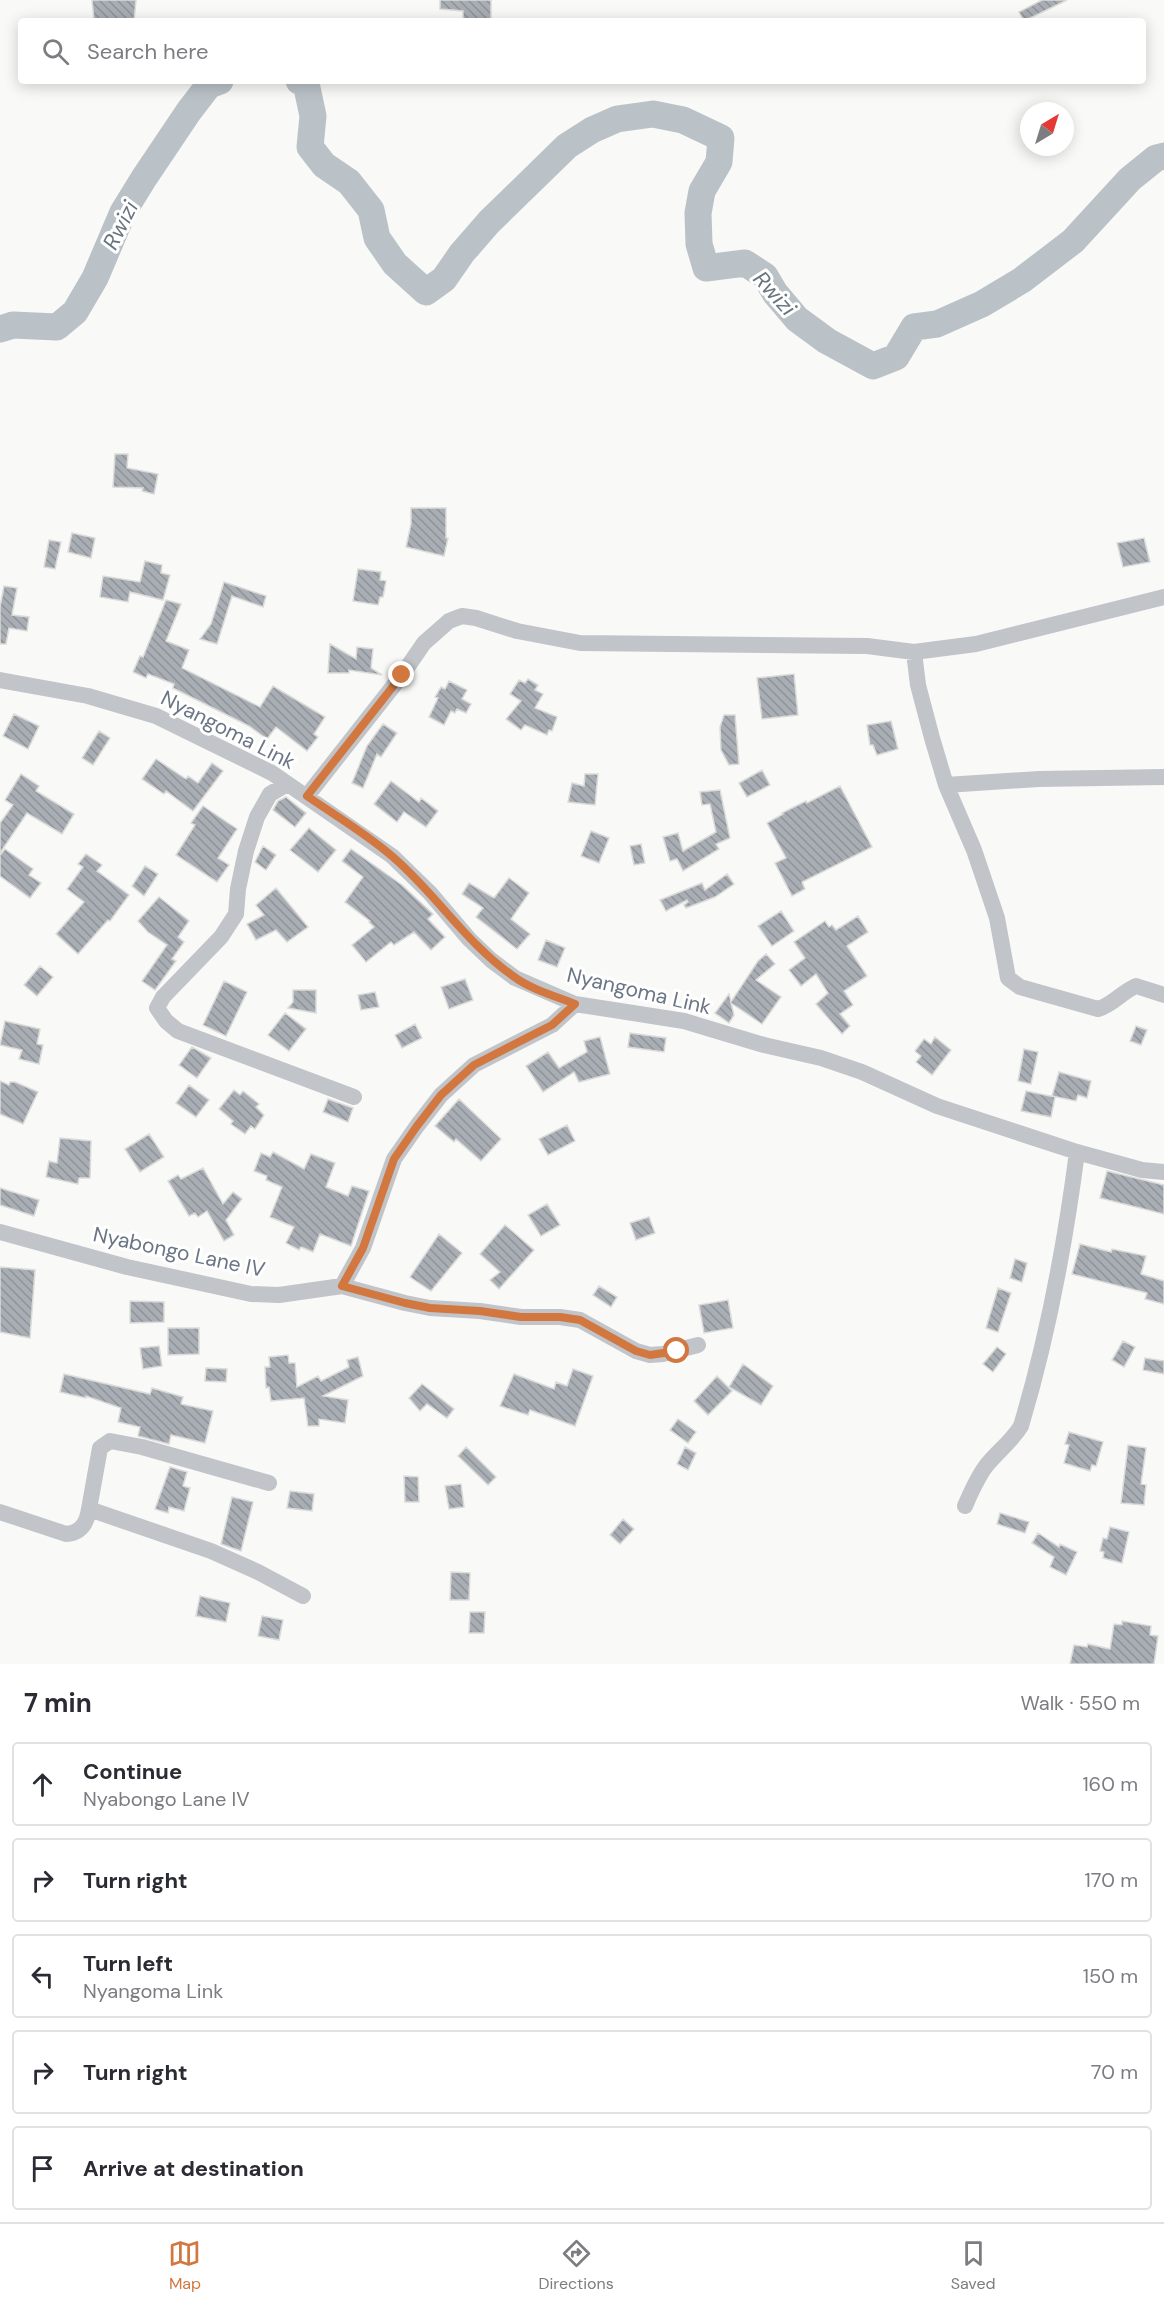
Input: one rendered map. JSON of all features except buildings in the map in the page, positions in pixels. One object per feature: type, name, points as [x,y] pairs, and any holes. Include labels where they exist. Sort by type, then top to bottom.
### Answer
[{"type":"street","points":[[307,796],[402,675],[424,643],[449,621],[462,616],[517,631],[580,643],[867,646],[914,652],[976,644],[1164,597]]},
{"type":"street","points":[[914,652],[918,685],[946,785],[974,850],[997,918],[1008,978],[1020,987],[1098,1009],[1107,1006],[1126,990],[1136,986],[1164,994]]},
{"type":"street","name":"Nyangoma Link","points":[[0,680],[88,696],[156,716],[272,773],[392,856],[430,893],[469,939],[491,960],[515,978],[575,1004],[684,1021],[764,1045],[821,1058],[862,1072],[937,1106],[1077,1152],[1142,1170],[1164,1172]]},
{"type":"street","points":[[946,785],[1039,779],[1164,777]]},
{"type":"street","points":[[287,784],[270,794],[257,817],[246,851],[238,889],[236,914],[221,937],[163,997],[157,1008],[166,1021],[178,1031],[354,1097]]},
{"type":"street","points":[[342,1286],[363,1248],[394,1159],[441,1095],[474,1065],[552,1025],[575,1004]]},
{"type":"street","points":[[966,1506],[974,1485],[986,1466],[1015,1436],[1021,1426],[1052,1308],[1067,1232],[1077,1152]]},
{"type":"street","name":"Nyabongo Lane IV","points":[[0,1232],[127,1267],[251,1294],[279,1295],[342,1286],[430,1308],[580,1320],[636,1351],[650,1355],[698,1345]]},
{"type":"street","points":[[0,1512],[66,1534],[74,1533],[87,1522],[100,1448],[110,1441],[269,1483]]},
{"type":"street","points":[[89,1509],[211,1551],[303,1596]]},
{"type":"waterway","name":"Rwizi","points":[[0,329],[13,325],[57,327],[75,312],[95,278],[123,212],[189,111],[212,84]]},
{"type":"waterway","name":"Rwizi","points":[[306,84],[313,116],[310,147],[324,165],[349,182],[371,210],[377,238],[395,264],[426,292],[444,279],[462,253],[489,222],[567,146],[592,130],[617,119],[653,114],[683,120],[721,138],[719,162],[702,191],[698,213],[699,244],[706,268],[745,263],[765,276],[775,293],[797,319],[827,341],[873,366],[896,357],[914,327],[937,324],[982,304],[1022,280],[1073,241],[1130,179],[1156,158],[1164,156]]},
{"type":"route","points":[[402,675],[307,796],[392,856],[430,893],[469,939],[491,960],[515,978],[575,1004],[552,1025],[474,1065],[441,1095],[394,1159],[363,1248],[342,1286],[430,1308],[580,1320],[636,1351],[650,1355],[677,1351]]}]
